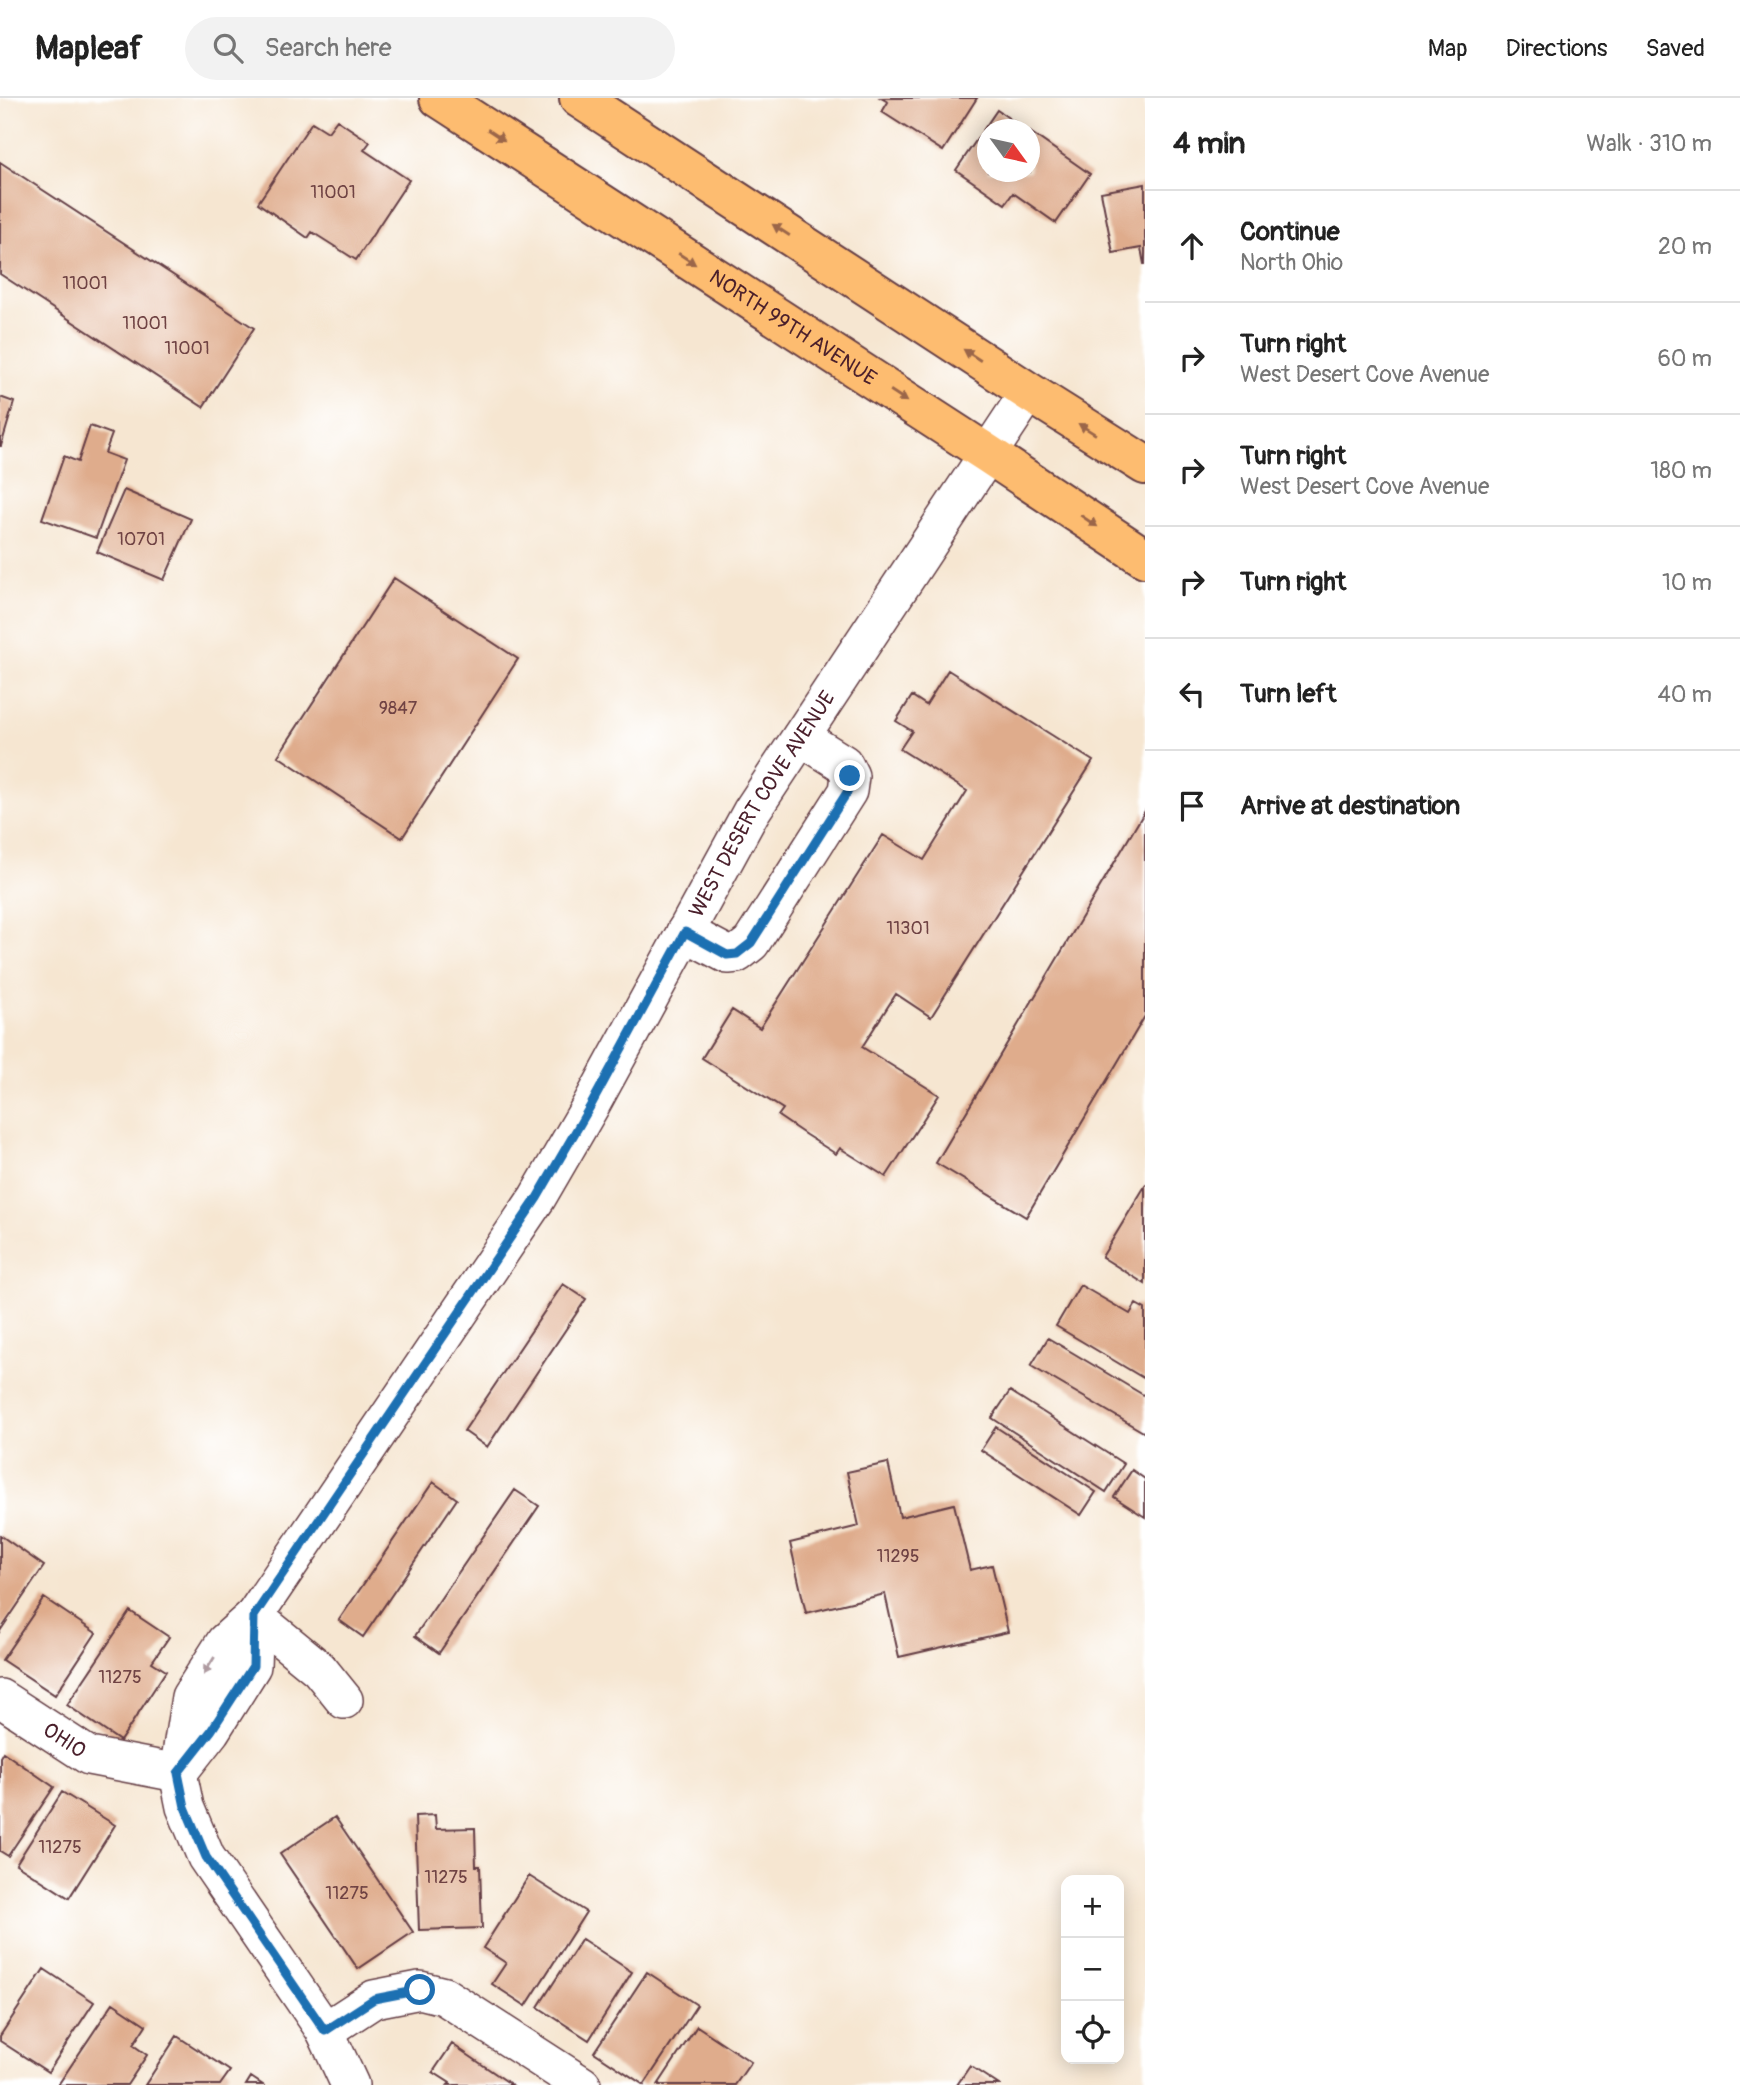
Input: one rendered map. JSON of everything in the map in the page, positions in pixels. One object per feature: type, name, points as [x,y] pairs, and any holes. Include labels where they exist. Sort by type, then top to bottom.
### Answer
[{"type":"main road","name":"NORTH 99TH AVENUE","points":[[439,98],[1145,558]]},
{"type":"main road","points":[[579,98],[1145,465]]},
{"type":"street","name":"WEST DESERT COVE AVENUE","points":[[254,1616],[537,1198],[591,1105],[751,812],[1029,392]]},
{"type":"street","points":[[685,932],[727,955],[737,954],[751,943],[848,791],[850,776],[844,764],[801,737]]},
{"type":"street","points":[[254,1616],[319,1669],[344,1700]]},
{"type":"street","points":[[254,1616],[253,1666],[211,1731],[178,1773],[185,1807],[206,1857],[325,2031],[350,2085]]},
{"type":"street","name":"OHIO","points":[[0,1698],[89,1756],[178,1773]]},
{"type":"street","points":[[325,2031],[374,1999],[420,1990],[444,1996],[582,2085]]},
{"type":"building","points":[[881,98],[977,98],[943,151],[882,112],[888,102]]},
{"type":"building","points":[[997,110],[1010,119],[991,119]]},
{"type":"building","points":[[337,120],[370,142],[364,150],[409,180],[356,260],[312,232],[308,238],[258,203],[312,122],[328,132]]},
{"type":"building","points":[[977,139],[977,182],[1040,182],[1040,139],[1090,174],[1056,223],[1013,193],[1005,204],[956,170]]},
{"type":"building","points":[[0,162],[254,328],[203,407],[0,274]]},
{"type":"building","points":[[1145,184],[1144,264],[1141,248],[1113,253],[1101,192]]},
{"type":"building","points":[[0,397],[14,402],[1,446],[0,446]]},
{"type":"building","points":[[90,426],[112,434],[105,453],[124,460],[96,538],[42,519],[64,456],[78,462]]},
{"type":"building","points":[[124,490],[191,519],[164,580],[97,552]]},
{"type":"building","points":[[394,578],[518,659],[402,838],[278,756]]},
{"type":"building","points":[[948,670],[1093,761],[931,1017],[896,994],[862,1047],[939,1095],[886,1177],[840,1148],[836,1154],[806,1135],[778,1116],[783,1109],[702,1058],[732,1010],[760,1028],[883,835],[924,860],[967,791],[900,749],[912,731],[896,721],[912,696],[926,705]]},
{"type":"building","points":[[1145,811],[1145,1016],[1026,1217],[936,1163]]},
{"type":"building","points":[[1145,1186],[1145,1284],[1102,1257]]},
{"type":"building","points":[[563,1284],[586,1299],[487,1447],[464,1431]]},
{"type":"building","points":[[1080,1285],[1130,1314],[1136,1304],[1145,1309],[1145,1379],[1056,1326]]},
{"type":"building","points":[[1048,1338],[1145,1396],[1145,1433],[1031,1366]]},
{"type":"building","points":[[1010,1391],[1124,1464],[1106,1492],[992,1418]]},
{"type":"building","points":[[996,1427],[1096,1492],[1081,1515],[981,1450]]},
{"type":"building","points":[[888,1463],[900,1517],[954,1504],[970,1570],[992,1565],[1008,1632],[899,1657],[885,1594],[806,1613],[790,1543],[859,1526],[847,1472]]},
{"type":"building","points":[[1132,1470],[1145,1479],[1145,1517],[1114,1497]]},
{"type":"building","points":[[433,1482],[457,1499],[363,1637],[339,1620]]},
{"type":"building","points":[[515,1490],[539,1506],[439,1653],[415,1636]]},
{"type":"building","points":[[0,1535],[44,1566],[0,1631]]},
{"type":"building","points":[[44,1598],[96,1633],[55,1695],[2,1660]]},
{"type":"building","points":[[130,1611],[169,1637],[152,1662],[166,1671],[120,1741],[67,1705]]},
{"type":"building","points":[[3,1752],[54,1787],[8,1856],[0,1851],[0,1757]]},
{"type":"building","points":[[62,1792],[115,1825],[69,1898],[16,1864]]},
{"type":"building","points":[[435,1815],[436,1829],[475,1828],[476,1866],[480,1866],[482,1928],[419,1930],[415,1816]]},
{"type":"building","points":[[335,1817],[413,1932],[358,1969],[280,1854]]},
{"type":"building","points":[[529,1876],[586,1912],[526,2006],[492,1984],[506,1963],[483,1948]]},
{"type":"building","points":[[582,1939],[632,1972],[589,2040],[538,2007]]},
{"type":"building","points":[[44,1969],[94,2002],[48,2072],[0,2041],[0,2036]]},
{"type":"building","points":[[647,1972],[697,2005],[644,2085],[594,2052]]},
{"type":"building","points":[[113,2003],[146,2025],[133,2045],[147,2055],[127,2085],[58,2085]]},
{"type":"building","points":[[697,2026],[751,2062],[735,2085],[658,2085]]},
{"type":"building","points":[[177,2036],[230,2071],[220,2085],[145,2085]]},
{"type":"building","points":[[452,2044],[512,2085],[448,2085],[450,2083],[433,2072]]},
{"type":"building","points":[[970,2066],[999,2085],[957,2085]]},
{"type":"building","points":[[251,2077],[263,2085],[246,2085]]},
{"type":"route","points":[[420,1990],[374,1999],[325,2031],[206,1857],[185,1807],[178,1773],[211,1731],[253,1666],[254,1616],[537,1198],[685,932],[727,955],[737,954],[751,943],[848,791],[850,776]]}]
